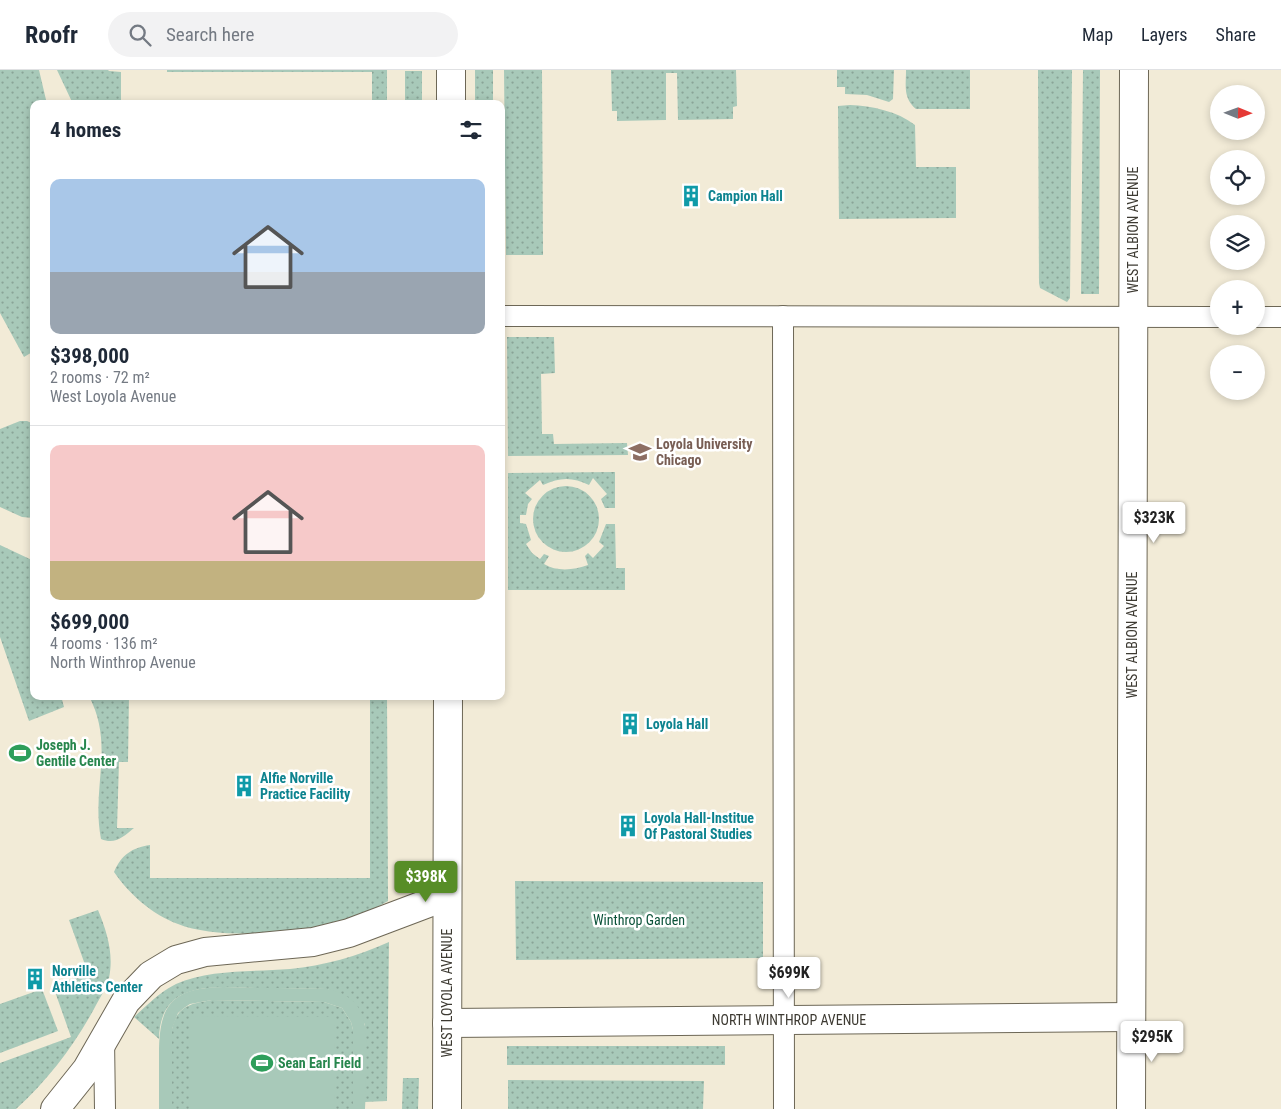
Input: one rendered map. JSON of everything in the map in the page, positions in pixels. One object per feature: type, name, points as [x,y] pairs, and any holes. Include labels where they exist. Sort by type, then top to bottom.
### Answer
[{"type":"street","points":[[451,70],[451,100]]},
{"type":"street","name":"WEST ALBION AVENUE","points":[[1131,1109],[1134,70]]},
{"type":"street","name":"WEST LOYOLA AVENUE","points":[[447,1109],[448,700]]},
{"type":"street","points":[[55,1109],[87,1069],[126,1001],[151,975],[176,960],[205,952],[270,947],[322,940],[349,933],[447,896]]},
{"type":"street","name":"NORTH WINTHROP AVENUE","points":[[447,1023],[1131,1017]]},
{"type":"lane","points":[[505,316],[1210,317]]},
{"type":"lane","points":[[783,316],[784,1109]]},
{"type":"lane","points":[[1265,317],[1281,317]]},
{"type":"lane","points":[[104,1039],[105,1109]]},
{"type":"green space","points":[[0,70],[39,70],[46,100],[30,100],[30,353],[24,357],[0,313]]},
{"type":"green space","points":[[57,70],[108,70],[121,72],[121,100],[71,100]]},
{"type":"green space","points":[[167,70],[387,70],[387,100],[372,100],[372,72],[167,72]]},
{"type":"green space","points":[[475,70],[493,70],[493,100],[475,100]]},
{"type":"green space","points":[[504,70],[542,70],[543,255],[506,255]]},
{"type":"green space","points":[[611,70],[736,70],[737,106],[733,107],[733,119],[678,120],[677,73],[666,73],[666,120],[617,121],[617,111],[612,111]]},
{"type":"green space","points":[[837,70],[894,70],[893,99],[889,102],[867,95],[845,94],[845,87],[837,87]]},
{"type":"green space","points":[[906,70],[970,70],[970,109],[916,109],[907,96]]},
{"type":"green space","points":[[1038,70],[1072,70],[1070,298],[1067,302],[1040,288],[1039,283]]},
{"type":"green space","points":[[1083,70],[1100,70],[1099,294],[1081,294]]},
{"type":"green space","points":[[405,71],[422,71],[422,100],[405,100]]},
{"type":"green space","points":[[850,105],[884,110],[900,116],[915,125],[916,167],[956,167],[956,218],[839,219],[838,106]]},
{"type":"green space","points":[[507,337],[554,337],[555,373],[541,374],[542,434],[553,434],[554,444],[627,443],[628,455],[508,456]]},
{"type":"green space","points":[[20,421],[30,422],[30,518],[22,517],[0,507],[0,429]]},
{"type":"green space","points":[[615,472],[615,508],[605,508],[601,499],[607,494],[593,478],[589,485],[566,479],[555,480],[543,485],[540,480],[525,493],[532,499],[528,504],[526,515],[520,515],[520,523],[526,524],[531,540],[526,544],[532,553],[540,559],[544,554],[549,556],[544,564],[549,567],[566,569],[588,565],[585,556],[588,553],[593,558],[604,546],[599,542],[606,524],[615,524],[616,568],[625,568],[625,590],[508,590],[508,473]]},
{"type":"green space","points":[[566,486],[579,489],[589,496],[596,506],[599,519],[596,532],[589,542],[579,549],[566,552],[553,549],[543,542],[536,532],[533,519],[536,506],[543,496],[553,489]]},
{"type":"green space","points":[[0,545],[30,559],[30,700],[62,700],[64,707],[29,721],[0,637]]},
{"type":"green space","points":[[91,700],[129,700],[128,762],[119,762],[117,828],[134,828],[115,841],[101,839],[99,802],[102,750],[97,714]]},
{"type":"green space","points":[[370,700],[387,700],[388,901],[355,918],[306,930],[260,934],[215,932],[178,924],[160,915],[134,896],[114,872],[120,861],[128,853],[150,845],[150,878],[370,878]]},
{"type":"green space","name":"Winthrop Garden","points":[[515,881],[763,882],[763,958],[516,960]]},
{"type":"green space","points":[[98,910],[107,935],[111,960],[109,978],[104,990],[77,1037],[49,1075],[16,1109],[0,1109],[0,1063],[71,1037],[53,986],[88,973],[69,920]]},
{"type":"green space","points":[[389,942],[387,1101],[365,1102],[365,1024],[328,989],[222,987],[192,991],[179,997],[169,1006],[162,1020],[159,1039],[134,1017],[165,991],[189,979],[217,973],[290,969],[328,963],[365,952]]},
{"type":"green space","points":[[206,988],[328,989],[341,993],[351,999],[362,1014],[365,1024],[365,1109],[353,1109],[353,1030],[351,1022],[342,1008],[324,1002],[212,1000],[190,1004],[178,1013],[172,1029],[172,1109],[159,1109],[160,1037],[166,1011],[180,995]]},
{"type":"green space","points":[[42,989],[58,1031],[0,1053],[0,1004]]},
{"type":"green space","name":"Sean Earl Field","points":[[212,1000],[324,1002],[342,1008],[351,1022],[353,1030],[353,1109],[172,1109],[172,1029],[181,1010],[197,1003]]},
{"type":"green space","name":"Sean Earl Field","points":[[190,1016],[335,1017],[334,1109],[189,1109]]},
{"type":"green space","points":[[507,1046],[725,1046],[725,1065],[507,1065]]},
{"type":"green space","points":[[403,1078],[419,1078],[418,1109],[402,1109]]},
{"type":"green space","points":[[508,1080],[704,1081],[703,1109],[508,1109]]},
{"type":"place","name":"Campion Hall","points":[[691,196]]},
{"type":"place","name":"Loyola University Chicago","points":[[640,452]]},
{"type":"place","name":"Loyola Hall","points":[[630,724]]},
{"type":"place","name":"Joseph J. Gentile Center","points":[[20,753]]},
{"type":"place","name":"Alfie Norville Practice Facility","points":[[244,786]]},
{"type":"place","name":"Loyola Hall-Institue Of Pastoral Studies","points":[[628,826]]},
{"type":"place","name":"Norville Athletics Center","points":[[35,979]]},
{"type":"place","name":"Sean Earl Field","points":[[262,1063]]}]
